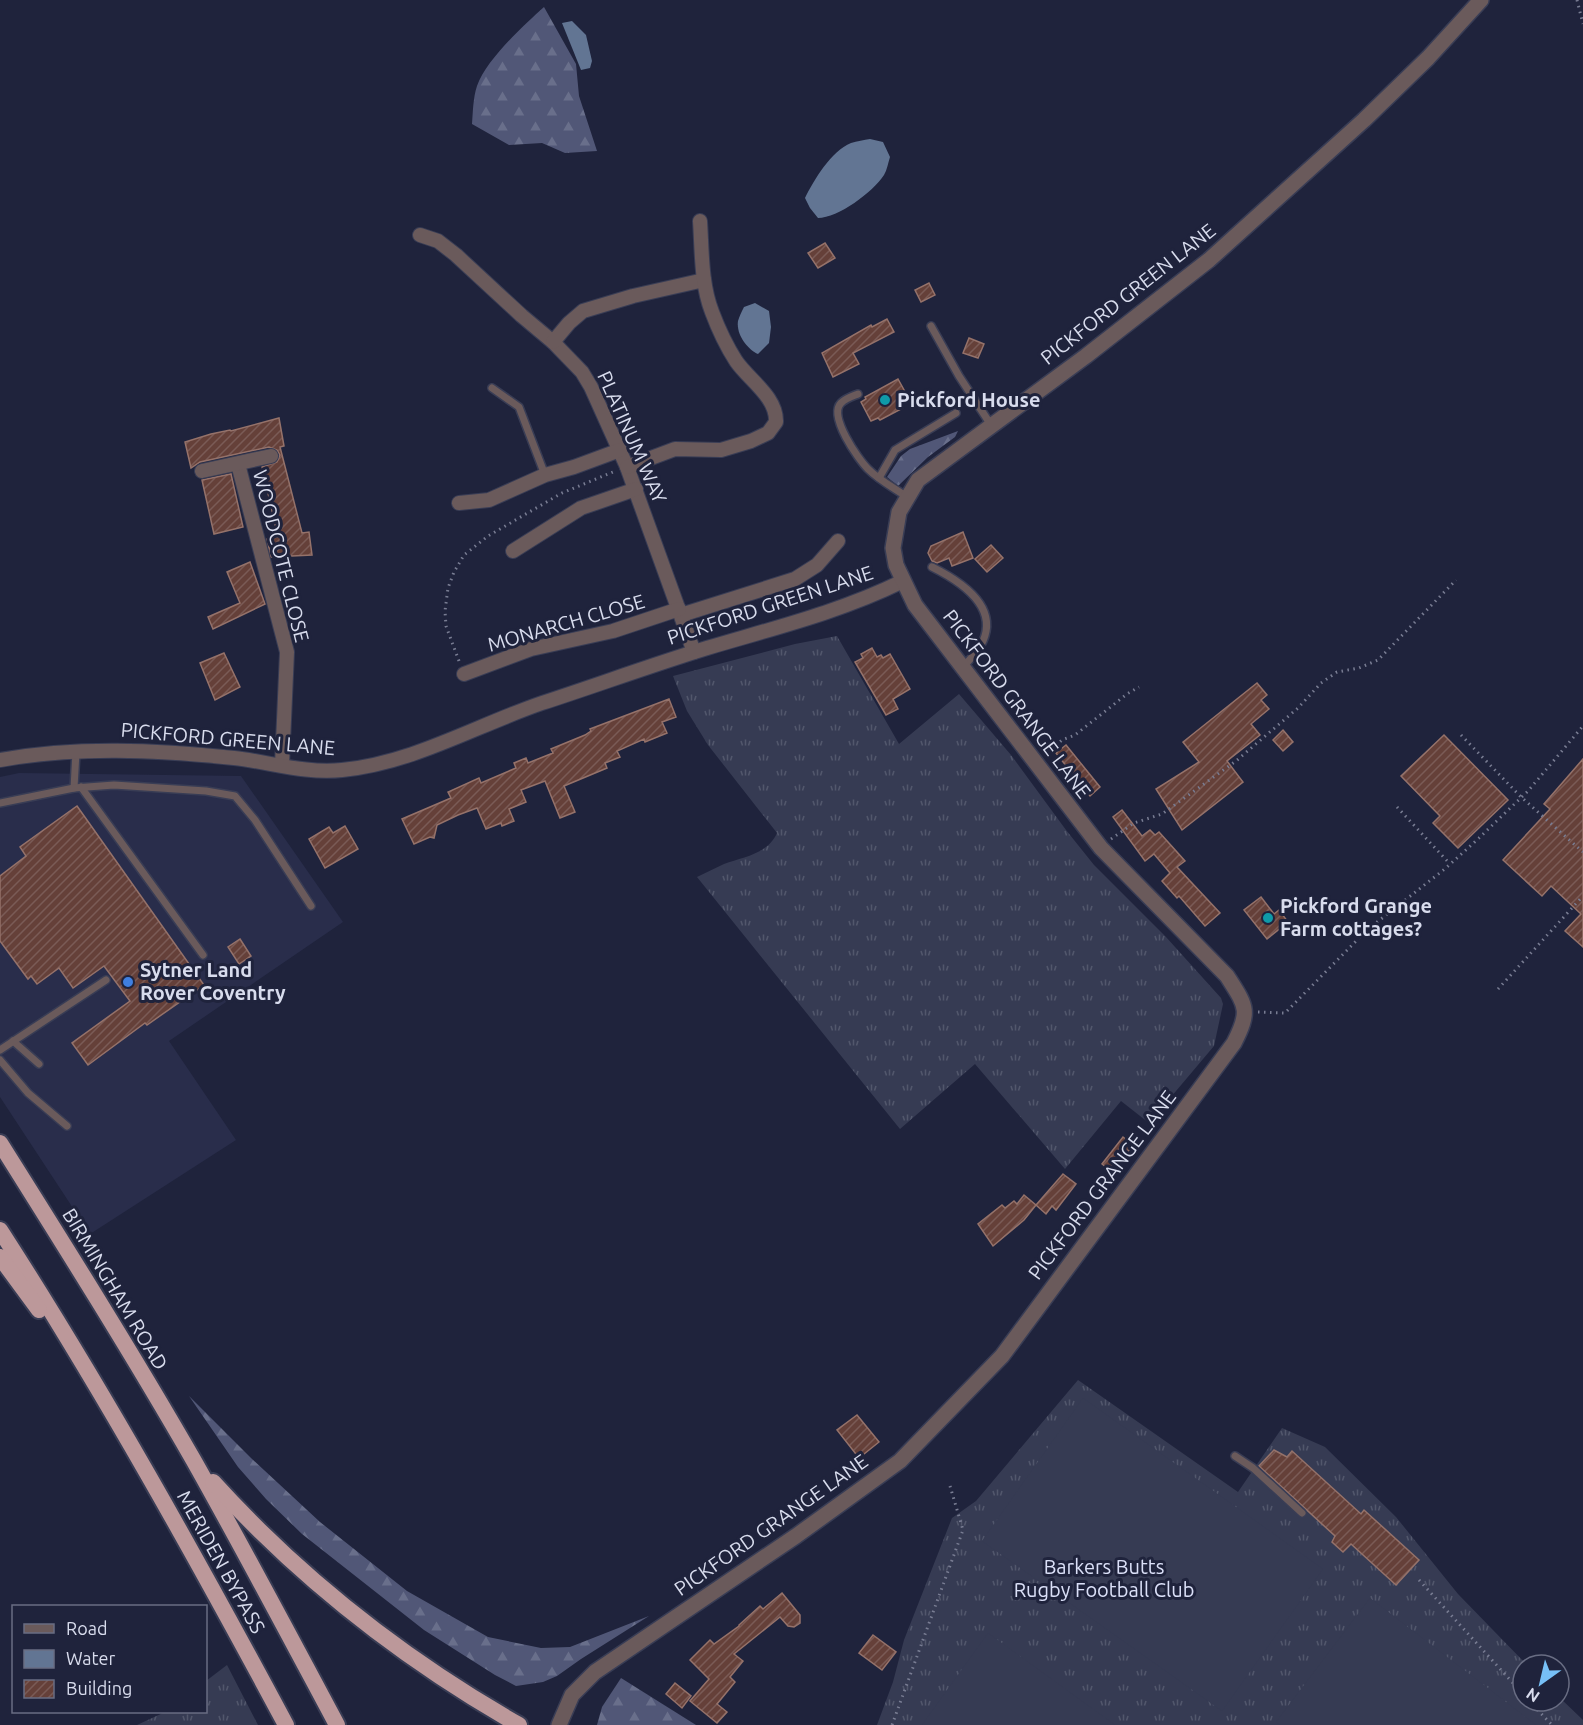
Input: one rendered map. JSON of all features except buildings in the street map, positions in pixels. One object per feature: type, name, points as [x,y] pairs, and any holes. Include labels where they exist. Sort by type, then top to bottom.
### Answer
[{"type":"highway","name":"BIRMINGHAM ROAD","points":[[0,1143],[192,1459]]},
{"type":"highway","points":[[0,1230],[95,1386]]},
{"type":"highway","points":[[0,1257],[95,1386]]},
{"type":"highway","name":"MERIDEN BYPASS","points":[[95,1386],[223,1608],[286,1725]]},
{"type":"highway","name":"MERIDEN BYPASS","points":[[192,1459],[245,1551],[338,1725]]},
{"type":"highway","points":[[192,1459],[276,1547],[330,1595],[422,1664],[519,1725]]},
{"type":"street","name":"PICKFORD GREEN LANE","points":[[0,760],[40,753],[128,750],[235,758],[312,770],[340,770],[383,764],[414,754],[522,710],[694,652],[777,629],[867,598],[903,581],[896,565],[893,548],[899,512],[918,480],[1086,356],[1209,260],[1364,120],[1428,58],[1481,0]]},
{"type":"street","points":[[627,467],[675,449],[722,450],[751,441],[768,433],[774,426],[776,416],[774,410],[761,389],[742,370],[735,359],[711,311],[704,280],[700,221]]},
{"type":"street","name":"PLATINUM WAY","points":[[420,235],[438,241],[456,255],[553,342],[582,372],[591,387],[636,489],[694,652]]},
{"type":"street","points":[[553,342],[569,322],[583,311],[633,296],[704,280]]},
{"type":"street","points":[[459,503],[489,500],[545,475],[620,450]]},
{"type":"street","points":[[202,471],[271,456]]},
{"type":"street","name":"WOODCOTE CLOSE","points":[[238,464],[287,652],[282,765]]},
{"type":"street","points":[[513,551],[581,508],[636,489]]},
{"type":"street","name":"MONARCH CLOSE","points":[[464,674],[531,650],[613,631],[795,579],[817,565],[838,541]]},
{"type":"street","name":"PICKFORD GRANGE LANE","points":[[559,1725],[572,1695],[595,1672],[796,1536],[900,1461],[1002,1356],[1234,1043],[1244,1024],[1246,1012],[1241,997],[1227,976],[1101,848],[915,605],[903,581]]},
{"type":"lane","points":[[931,326],[959,376],[991,424]]},
{"type":"lane","points":[[492,388],[519,407],[545,475]]},
{"type":"lane","points":[[858,394],[840,403],[839,423],[853,449],[867,468],[907,497]]},
{"type":"lane","points":[[879,478],[894,450],[956,413]]},
{"type":"lane","points":[[932,567],[957,581],[974,597],[984,613],[986,625],[983,641],[963,667]]},
{"type":"lane","points":[[76,752],[78,787],[203,955]]},
{"type":"lane","points":[[0,803],[78,787],[114,785],[206,791],[235,796],[255,820],[311,906]]},
{"type":"lane","points":[[0,1050],[106,980]]},
{"type":"lane","points":[[13,1041],[39,1065]]},
{"type":"lane","points":[[0,1060],[28,1092],[67,1126]]},
{"type":"lane","points":[[1235,1456],[1252,1468],[1302,1513]]},
{"type":"path","points":[[1577,0],[1583,24]]},
{"type":"path","points":[[464,674],[446,626],[445,611],[451,580],[464,555],[488,536],[562,494],[627,467]]},
{"type":"path","points":[[1112,839],[1134,823],[1162,814],[1236,761],[1298,708],[1321,683],[1338,672],[1359,668],[1378,660],[1456,580]]},
{"type":"path","points":[[1045,756],[1062,740],[1075,735],[1139,687]]},
{"type":"path","points":[[1246,1012],[1285,1013],[1367,930],[1450,864],[1521,797],[1583,726]]},
{"type":"path","points":[[1461,735],[1521,797],[1583,852]]},
{"type":"path","points":[[1397,807],[1450,864]]},
{"type":"path","points":[[1498,989],[1583,896]]},
{"type":"path","points":[[892,1725],[963,1530],[950,1486]]},
{"type":"path","points":[[1419,1581],[1511,1681]]},
{"type":"path","points":[[1540,1713],[1552,1725]]},
{"type":"shaded area","name":"Sytner Land Rover Coventry","points":[[19,773],[241,776],[343,922],[169,1041],[236,1140],[90,1234],[0,1097],[0,777]]},
{"type":"green space","points":[[544,7],[576,64],[579,96],[597,151],[565,153],[542,143],[509,145],[472,124],[477,86],[488,65]]},
{"type":"green space","points":[[958,431],[955,437],[928,457],[898,486],[887,477],[901,456],[910,449]]},
{"type":"green space","points":[[837,636],[899,744],[959,694],[1011,755],[1094,865],[1166,937],[1221,998],[1223,1004],[1214,1046],[1149,1123],[1121,1101],[1065,1169],[975,1064],[900,1129],[697,877],[761,850],[768,846],[777,833],[708,745],[687,711],[673,676],[795,644]]},
{"type":"green space","name":"Barkers Butts Rugby Football Club","points":[[1078,1380],[1238,1492],[1282,1428],[1325,1447],[1396,1517],[1458,1594],[1515,1653],[1511,1653],[1511,1713],[1571,1713],[1571,1708],[1583,1720],[1583,1725],[877,1725],[893,1682],[904,1640],[952,1518],[976,1501]]},
{"type":"green space","points":[[189,1396],[320,1522],[407,1591],[488,1637],[541,1648],[570,1647],[649,1616],[557,1676],[543,1682],[516,1686],[424,1630],[302,1534],[266,1499],[238,1467]]},
{"type":"green space","points":[[1083,1398],[1323,1569],[1222,1711],[982,1541]]},
{"type":"green space","points":[[1370,1598],[1511,1706],[1511,1713],[1520,1713],[1536,1725],[1280,1725],[1276,1722]]},
{"type":"green space","points":[[988,1633],[1115,1725],[922,1725]]},
{"type":"green space","points":[[227,1665],[258,1725],[137,1725],[163,1713],[207,1713],[207,1680]]},
{"type":"green space","points":[[621,1678],[696,1725],[597,1725],[602,1707]]},
{"type":"water","points":[[572,21],[586,35],[592,61],[590,68],[581,70],[562,23]]},
{"type":"water","points":[[870,139],[883,142],[890,157],[884,175],[872,189],[845,209],[818,218],[805,198],[818,175],[830,159],[844,147],[853,142]]},
{"type":"water","points":[[755,303],[769,311],[771,327],[769,343],[758,354],[750,349],[743,340],[738,326],[738,319],[744,307]]},
{"type":"place","name":"Pickford House","points":[[885,400]]},
{"type":"place","name":"Pickford Grange Farm cottages?","points":[[1268,918]]},
{"type":"place","name":"Sytner Land Rover Coventry","points":[[128,982]]}]
